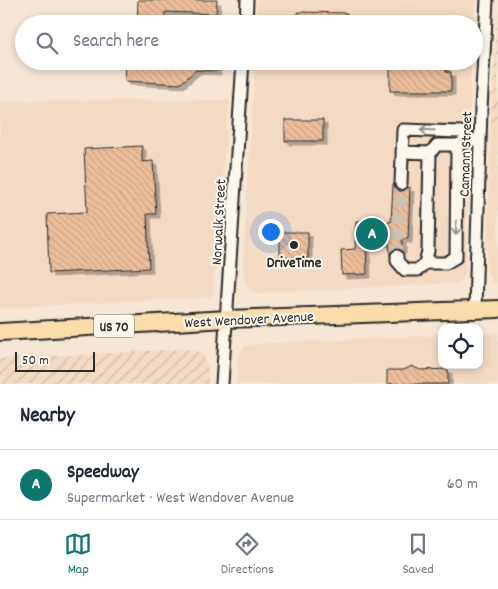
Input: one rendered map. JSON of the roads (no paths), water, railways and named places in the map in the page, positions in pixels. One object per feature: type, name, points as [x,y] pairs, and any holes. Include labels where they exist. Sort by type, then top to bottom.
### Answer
[{"type":"highway","name":"West Wendover Avenue","points":[[0,332],[227,319],[498,309]]},
{"type":"street","points":[[246,15],[247,0]]},
{"type":"street","name":"Camann Street","points":[[483,47],[487,0]]},
{"type":"street","name":"Norwalk Street","points":[[222,384],[242,70]]},
{"type":"street","name":"Camann Street","points":[[475,309],[475,140],[481,70]]},
{"type":"street","points":[[401,184],[403,130],[461,132],[475,140]]},
{"type":"street","points":[[397,256],[397,261],[404,270],[418,270],[425,263],[428,251],[430,153],[437,144],[457,144],[475,140]]},
{"type":"street","points":[[425,263],[446,263],[456,257],[457,144]]},
{"type":"street","points":[[402,152],[430,153]]},
{"type":"tunnel","points":[[397,256],[401,184]]},
{"type":"place","name":"Speedway","points":[[372,234]]},
{"type":"place","name":"DriveTime","points":[[294,245]]}]
